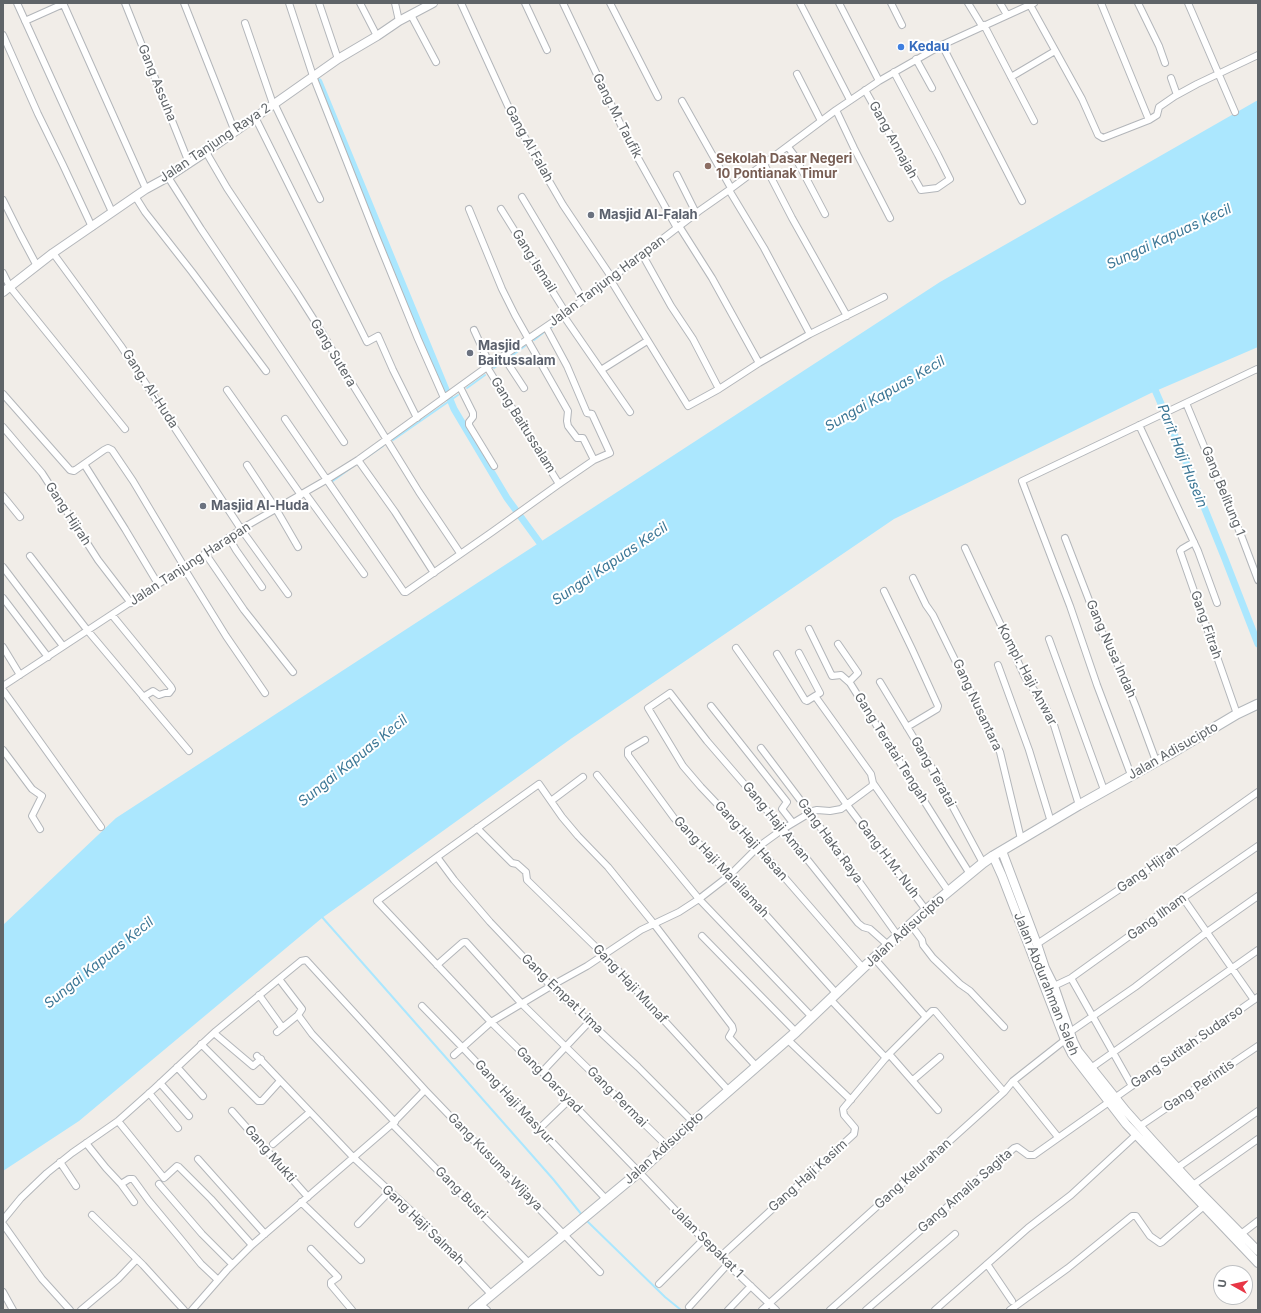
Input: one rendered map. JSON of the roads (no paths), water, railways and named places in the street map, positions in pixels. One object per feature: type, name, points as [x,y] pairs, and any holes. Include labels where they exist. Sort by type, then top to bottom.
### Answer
[{"type":"main road","name":"Jalan Adisucipto","points":[[473,1310],[484,1307],[491,1294],[639,1172],[693,1122],[788,1040],[926,910],[983,863],[1002,850],[1131,774],[1237,714],[1258,704]]},
{"type":"street","points":[[17,3],[112,212]]},
{"type":"street","points":[[25,21],[63,3],[146,189]]},
{"type":"street","name":"Gang Assuha","points":[[126,3],[189,163]]},
{"type":"street","points":[[184,3],[235,132]]},
{"type":"street","points":[[290,3],[313,76],[418,339],[445,398]]},
{"type":"street","points":[[319,3],[338,59]]},
{"type":"street","points":[[360,3],[377,36]]},
{"type":"street","points":[[395,3],[399,21]]},
{"type":"street","name":"Jalan Tanjung Raya 2","points":[[3,292],[53,253],[135,196],[168,177],[206,152],[338,59],[399,21],[433,3]]},
{"type":"street","name":"Gang Al Falah","points":[[461,3],[508,106],[538,162],[563,205],[611,278],[688,406],[720,389]]},
{"type":"street","points":[[526,3],[547,50]]},
{"type":"street","name":"Gang M. Taufik","points":[[562,3],[629,142],[678,227],[709,273],[759,363]]},
{"type":"street","points":[[610,3],[658,97]]},
{"type":"street","points":[[800,3],[850,100]]},
{"type":"street","points":[[839,3],[880,81]]},
{"type":"street","points":[[891,3],[902,25]]},
{"type":"street","points":[[968,3],[983,25],[1034,121]]},
{"type":"street","points":[[1000,3],[1007,15]]},
{"type":"street","points":[[1101,3],[1149,120]]},
{"type":"street","points":[[1138,3],[1159,46],[1165,63]]},
{"type":"street","points":[[1188,3],[1235,112]]},
{"type":"street","points":[[1029,4],[1082,99],[1098,136],[1103,138],[1149,120],[1158,115],[1159,107],[1177,95],[1258,55]]},
{"type":"street","name":"Jalan Tanjung Harapan","points":[[3,686],[158,584],[185,568],[241,529],[303,494],[358,460],[488,366],[564,314],[696,213],[865,90],[942,45],[1029,4]]},
{"type":"street","points":[[411,15],[436,62]]},
{"type":"street","points":[[245,24],[274,104],[320,199]]},
{"type":"street","points":[[3,35],[38,114],[92,227]]},
{"type":"street","points":[[942,45],[1022,201]]},
{"type":"street","points":[[1011,78],[1055,51]]},
{"type":"street","points":[[916,59],[932,88]]},
{"type":"street","name":"Gang Annajah","points":[[865,90],[921,190],[937,188],[950,179],[894,72]]},
{"type":"street","points":[[797,74],[821,121]]},
{"type":"street","points":[[1171,78],[1177,95]]},
{"type":"street","points":[[682,101],[810,334]]},
{"type":"street","points":[[836,110],[890,218]]},
{"type":"street","points":[[255,117],[367,342],[378,336],[417,418]]},
{"type":"street","points":[[788,147],[794,155],[825,214]]},
{"type":"street","name":"Gang Sutera","points":[[206,152],[227,188],[323,334],[419,492],[460,553]]},
{"type":"street","points":[[764,164],[792,218],[847,316]]},
{"type":"street","points":[[677,175],[696,213]]},
{"type":"street","points":[[168,177],[201,229],[344,442]]},
{"type":"street","points":[[135,196],[145,212],[266,371]]},
{"type":"street","points":[[522,197],[583,299]]},
{"type":"street","points":[[3,200],[37,266]]},
{"type":"street","points":[[469,209],[502,289],[568,411],[568,426],[577,438],[583,438],[594,460]]},
{"type":"street","name":"Gang Ismail","points":[[501,209],[564,314],[630,412]]},
{"type":"street","name":"Gang. Al-Huda","points":[[53,253],[121,346],[241,529],[288,594]]},
{"type":"street","points":[[642,254],[671,306],[693,339],[720,389],[759,363],[810,334],[884,297]]},
{"type":"street","points":[[3,273],[10,287],[125,429]]},
{"type":"street","points":[[285,419],[405,592],[594,460],[610,453],[592,414],[587,413],[567,366],[546,327]]},
{"type":"street","name":"Gang Baitussalam","points":[[474,330],[488,366],[559,484]]},
{"type":"street","points":[[601,370],[648,341]]},
{"type":"street","points":[[503,356],[524,388]]},
{"type":"street","points":[[1131,774],[1097,685],[1070,606],[1022,481],[1258,369]]},
{"type":"street","points":[[460,387],[473,413],[473,417],[469,422],[469,425],[494,466]]},
{"type":"street","points":[[227,390],[364,574]]},
{"type":"street","points":[[3,394],[70,470],[74,471],[108,448],[112,450],[129,474],[226,636],[265,693]]},
{"type":"street","name":"Gang Belitung 1","points":[[1186,403],[1257,576]]},
{"type":"street","points":[[1138,425],[1194,542],[1217,603]]},
{"type":"street","name":"Gang Hijrah","points":[[3,427],[42,473],[98,560],[131,603]]},
{"type":"street","points":[[358,460],[395,512],[434,573]]},
{"type":"street","points":[[84,464],[158,584]]},
{"type":"street","points":[[248,465],[298,547]]},
{"type":"street","points":[[3,496],[20,517]]},
{"type":"street","points":[[229,538],[262,587]]},
{"type":"street","name":"Gang Nusa Indah","points":[[1065,538],[1099,626],[1134,701],[1156,761]]},
{"type":"street","name":"Gang Fitrah","points":[[1194,542],[1182,548],[1180,551],[1237,714]]},
{"type":"street","name":"Kompl. Haji Anwar","points":[[965,548],[1025,678],[1045,706],[1052,719],[1079,805]]},
{"type":"street","points":[[205,553],[244,610],[293,672]]},
{"type":"street","points":[[30,556],[88,630],[189,751]]},
{"type":"street","points":[[4,570],[63,646]]},
{"type":"street","name":"Gang Nusantara","points":[[913,578],[926,605],[934,615],[1000,752],[1021,839]]},
{"type":"street","points":[[884,591],[938,706],[937,709],[907,727]]},
{"type":"street","points":[[3,598],[48,657]]},
{"type":"street","points":[[112,615],[172,689],[169,693],[159,695],[153,691],[143,697]]},
{"type":"street","name":"Gang Teratai Tengah","points":[[809,629],[832,676],[841,675],[849,682],[970,874]]},
{"type":"street","points":[[1049,639],[1104,790]]},
{"type":"street","points":[[838,644],[858,673],[849,682]]},
{"type":"street","points":[[3,647],[20,675]]},
{"type":"street","name":"Gang H.M. Nuh","points":[[736,648],[848,806],[926,910]]},
{"type":"street","points":[[777,654],[807,701],[820,693],[799,653]]},
{"type":"street","points":[[998,665],[1029,750],[1051,822]]},
{"type":"street","name":"Gang Teratai","points":[[880,682],[932,768],[983,863]]},
{"type":"street","points":[[3,690],[100,827]]},
{"type":"street","name":"Gang Haji Aman","points":[[648,708],[670,692],[707,741],[743,781],[858,923],[863,927],[870,929],[888,946]]},
{"type":"street","points":[[815,696],[871,774],[873,783],[949,892]]},
{"type":"street","points":[[711,706],[787,802],[782,809],[793,823]]},
{"type":"street","name":"Gang Haji Hasan","points":[[648,708],[683,766],[758,847],[863,968]]},
{"type":"street","name":"Gang Haji Malailamah","points":[[645,740],[628,750],[627,754],[674,818],[730,876],[833,996],[887,1056],[913,1080],[938,1110]]},
{"type":"street","name":"Gang Haka Raya","points":[[761,748],[810,813],[898,936]]},
{"type":"street","points":[[3,750],[32,789],[42,798],[32,816],[40,829]]},
{"type":"street","points":[[596,775],[699,900],[812,1017]]},
{"type":"street","points":[[551,801],[583,777]]},
{"type":"street","points":[[454,1055],[490,1022],[587,966],[641,930],[679,912],[699,900],[730,876],[758,847],[782,829],[815,810],[830,811],[848,806],[867,791],[873,783]]},
{"type":"street","points":[[438,858],[538,784],[578,836],[608,867],[654,924],[732,1026],[733,1030],[729,1037],[757,1067]]},
{"type":"street","name":"Gang Hijrah","points":[[1037,944],[1141,876],[1258,792]]},
{"type":"street","name":"Gang Haji Munaf","points":[[477,828],[512,862],[517,864],[526,872],[527,880],[604,955],[729,1091]]},
{"type":"street","name":"Gang Ilham","points":[[1054,986],[1071,978],[1258,846]]},
{"type":"street","name":"Jalan Abdurahman Saleh","points":[[1002,850],[1020,912],[1065,1040],[1072,1054],[1112,1100],[1126,1111],[1140,1126],[1149,1143],[1204,1206],[1258,1263]]},
{"type":"street","name":"Jalan Abdurahman Saleh","points":[[993,856],[1037,944],[1078,1051],[1136,1136],[1149,1143],[1178,1168],[1258,1251]]},
{"type":"street","name":"Gang Darsyad","points":[[438,858],[377,900],[490,1022],[542,1072],[639,1172]]},
{"type":"street","name":"Gang Empat Lima","points":[[438,858],[454,880],[490,922],[551,986],[590,1021],[693,1122]]},
{"type":"street","points":[[1070,1032],[1135,987],[1207,932],[1258,896]]},
{"type":"street","points":[[1183,898],[1232,969],[1256,999]]},
{"type":"street","points":[[911,925],[933,958],[960,984],[970,990],[1004,1027]]},
{"type":"street","points":[[702,936],[796,1032]]},
{"type":"street","name":"Gang Permai","points":[[437,965],[465,942],[522,1004],[667,1146]]},
{"type":"street","points":[[1091,1068],[1258,950]]},
{"type":"street","points":[[874,958],[926,1017],[932,1011],[935,1011],[1004,1092]]},
{"type":"street","name":"Gang Kusuma Wijaya","points":[[279,980],[301,961],[306,960],[425,1090],[600,1272]]},
{"type":"street","points":[[1071,978],[1132,1086]]},
{"type":"street","points":[[3,1220],[21,1198],[47,1173],[118,1121],[214,1033],[279,980],[302,1007],[302,1010],[277,1032]]},
{"type":"street","points":[[259,995],[282,1027]]},
{"type":"street","name":"Gang Sutitah Sudarso","points":[[1112,1100],[1256,999]]},
{"type":"street","name":"Gang Haji Masyur","points":[[422,1006],[606,1199]]},
{"type":"street","name":"Gang Busri","points":[[298,1015],[312,1034],[394,1123],[529,1263]]},
{"type":"street","name":"Gang Haji Kasim","points":[[720,1257],[854,1134],[856,1130],[843,1113],[844,1109],[887,1056],[926,1017]]},
{"type":"street","points":[[542,1072],[590,1021]]},
{"type":"street","name":"Gang Haji Salmah","points":[[214,1033],[253,1066],[259,1058],[352,1158],[424,1222],[491,1294]]},
{"type":"street","points":[[788,1040],[851,1100]]},
{"type":"street","name":"Gang Kelurahan","points":[[762,1310],[1004,1092],[1013,1081],[1065,1040]]},
{"type":"street","points":[[202,1044],[258,1101],[262,1101],[280,1081]]},
{"type":"street","name":"Gang Perintis","points":[[1140,1126],[1258,1046]]},
{"type":"street","points":[[913,1080],[940,1057]]},
{"type":"street","points":[[177,1067],[203,1096]]},
{"type":"street","points":[[1013,1081],[1058,1137]]},
{"type":"street","points":[[160,1083],[189,1116]]},
{"type":"street","points":[[192,1310],[232,1264],[252,1245],[394,1123],[425,1090]]},
{"type":"street","points":[[150,1093],[178,1128]]},
{"type":"street","points":[[539,1129],[569,1100]]},
{"type":"street","name":"Gang Amalia Sagita","points":[[830,1310],[1014,1148],[1018,1148],[1028,1155],[1034,1155],[1112,1100]]},
{"type":"street","name":"Gang Mukti","points":[[232,1111],[308,1196]]},
{"type":"street","points":[[1178,1168],[1258,1111]]},
{"type":"street","points":[[273,1144],[310,1112]]},
{"type":"street","points":[[118,1121],[164,1178],[177,1166],[179,1167],[252,1245]]},
{"type":"street","points":[[935,1310],[1028,1228],[1071,1195],[1136,1136]]},
{"type":"street","points":[[1193,1185],[1258,1138]]},
{"type":"street","points":[[86,1143],[108,1166],[134,1202]]},
{"type":"street","points":[[198,1159],[265,1234]]},
{"type":"street","points":[[60,1162],[76,1186]]},
{"type":"street","name":"Jalan Sepakat 1","points":[[639,1172],[727,1265],[776,1310]]},
{"type":"street","points":[[121,1184],[129,1179],[133,1179],[149,1201],[201,1264],[218,1280]]},
{"type":"street","points":[[159,1184],[202,1234],[232,1264]]},
{"type":"street","points":[[358,1224],[389,1192]]},
{"type":"street","points":[[301,1202],[361,1260]]},
{"type":"street","points":[[1010,1310],[1068,1268],[1132,1216],[1136,1216],[1150,1236],[1160,1243],[1204,1206]]},
{"type":"street","points":[[92,1215],[137,1259],[184,1310]]},
{"type":"street","points":[[1241,1234],[1258,1221]]},
{"type":"street","points":[[3,1224],[33,1267],[70,1310]]},
{"type":"street","points":[[866,1310],[955,1234]]},
{"type":"street","points":[[659,1284],[703,1240]]},
{"type":"street","points":[[311,1249],[338,1277],[331,1282],[331,1285],[352,1310]]},
{"type":"street","points":[[80,1310],[118,1279],[137,1259]]},
{"type":"street","points":[[987,1264],[1012,1301]]},
{"type":"street","points":[[689,1307],[727,1265]]},
{"type":"street","points":[[728,1310],[751,1286]]},
{"type":"street","points":[[3,1292],[13,1310]]},
{"type":"water","name":"Sungai Kapuas Kecil","points":[[1258,100],[1258,347],[1151,393],[894,519],[572,738],[322,918],[79,1121],[3,1171],[3,925],[116,818],[940,282]]},
{"type":"waterway","points":[[319,82],[454,409],[507,498],[545,550]]},
{"type":"waterway","points":[[552,327],[560,321]]},
{"type":"waterway","points":[[534,340],[543,333]]},
{"type":"waterway","points":[[510,357],[525,346]]},
{"type":"waterway","points":[[494,368],[501,363]]},
{"type":"waterway","points":[[467,388],[485,375]]},
{"type":"waterway","name":"Parit Haji Husein","points":[[1152,383],[1179,445],[1258,644]]},
{"type":"waterway","points":[[393,440],[458,395]]},
{"type":"waterway","points":[[367,457],[383,446]]},
{"type":"waterway","points":[[330,483],[355,465]]},
{"type":"waterway","points":[[322,917],[553,1179],[582,1215]]},
{"type":"waterway","points":[[586,1220],[665,1297],[681,1310]]},
{"type":"place","name":"Kedau","points":[[901,47]]},
{"type":"place","name":"Sekolah Dasar Negeri 10 Pontianak Timur","points":[[708,166]]},
{"type":"place","name":"Masjid Al-Falah","points":[[591,215]]},
{"type":"place","name":"Masjid Baitussalam","points":[[470,353]]},
{"type":"place","name":"Masjid Al-Huda","points":[[203,506]]}]
